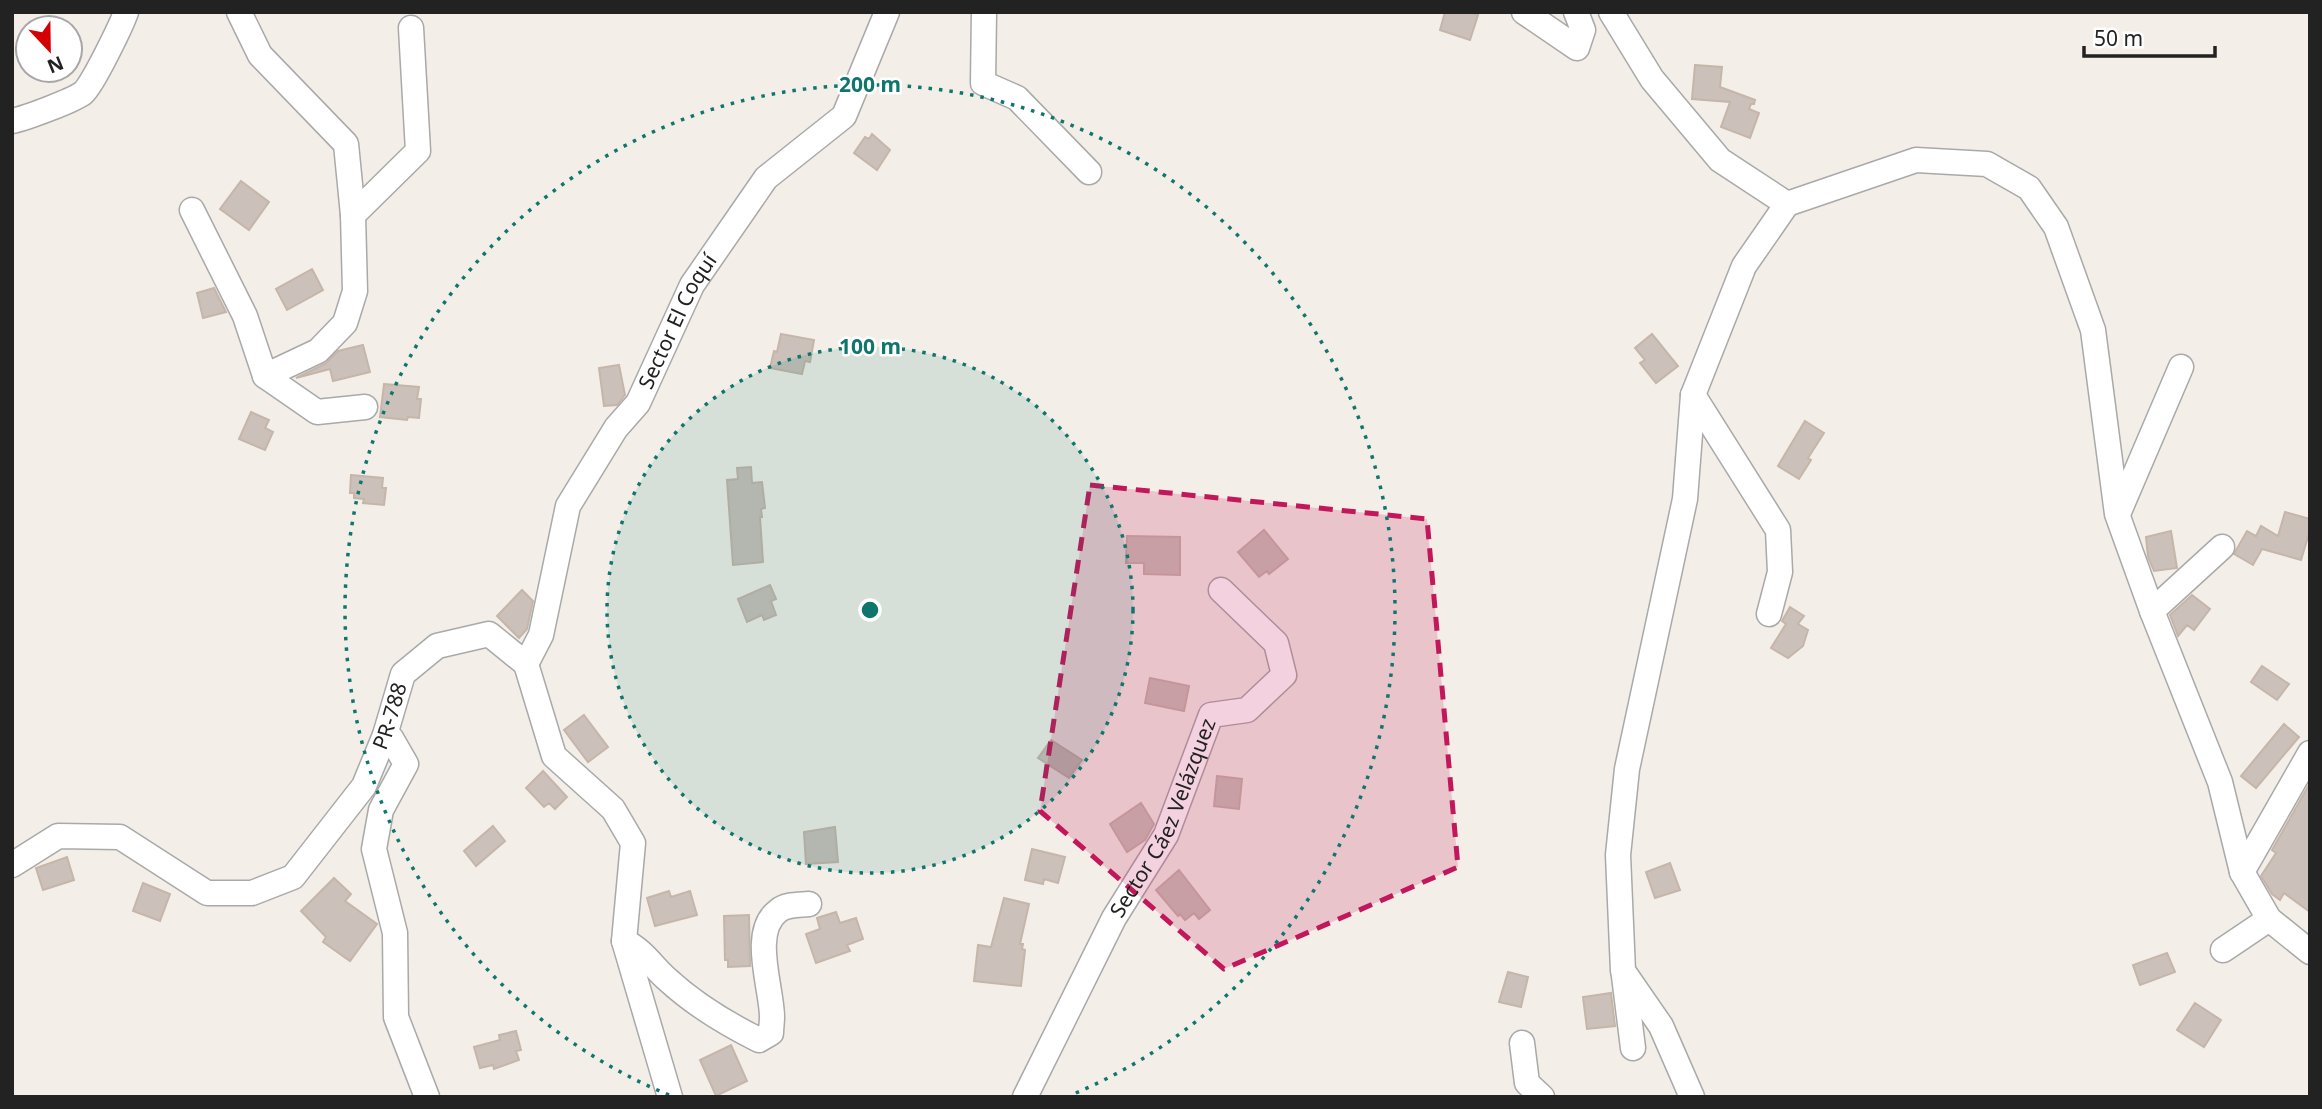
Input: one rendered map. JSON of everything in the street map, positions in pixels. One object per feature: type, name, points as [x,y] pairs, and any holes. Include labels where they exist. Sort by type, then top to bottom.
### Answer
[{"type":"street","points":[[12,121],[23,119],[84,93],[126,12]]},
{"type":"street","points":[[239,12],[260,55],[346,144],[353,215],[355,291],[345,323],[318,351],[265,376]]},
{"type":"street","name":"Sector El Coquí","points":[[526,664],[541,635],[568,506],[616,428],[638,403],[692,285],[766,178],[844,116],[887,12]]},
{"type":"street","points":[[984,12],[983,83],[1017,98],[1089,172]]},
{"type":"street","points":[[1524,12],[1577,48],[1583,30],[1576,12]]},
{"type":"street","points":[[1611,12],[1652,79],[1720,160],[1787,204]]},
{"type":"street","points":[[353,215],[418,151],[411,28]]},
{"type":"street","points":[[1633,1048],[1623,971],[1618,855],[1627,769],[1685,499],[1693,395],[1744,266],[1787,204],[1916,160],[1987,164],[2029,188],[2056,227],[2093,330],[2118,514],[2152,611],[2220,782],[2242,872],[2269,919],[2310,953]]},
{"type":"street","points":[[191,210],[245,316],[265,376],[317,412],[365,407]]},
{"type":"street","points":[[2118,514],[2181,367]]},
{"type":"street","points":[[1693,395],[1778,530],[1780,572],[1769,614]]},
{"type":"street","points":[[2152,611],[2222,547]]},
{"type":"street","name":"Sector Cáez Velázquez","points":[[1025,1097],[1114,918],[1166,835],[1210,715],[1247,710],[1284,675],[1276,643],[1221,590]]},
{"type":"street","name":"PR-788","points":[[12,865],[58,836],[120,837],[207,892],[252,893],[293,877],[364,786],[385,735],[403,674],[437,646],[489,634],[526,664]]},
{"type":"street","points":[[526,664],[554,756],[613,809],[633,843],[624,941],[670,1097]]},
{"type":"street","points":[[385,735],[391,738],[406,764],[381,810],[374,849],[396,933],[396,1017],[427,1097]]},
{"type":"street","points":[[2242,872],[2310,752]]},
{"type":"street","points":[[624,941],[636,947],[668,981],[704,1007],[759,1040],[771,1033],[772,1016],[764,963],[767,924],[778,911],[791,905],[809,904]]},
{"type":"street","points":[[2223,950],[2269,919]]},
{"type":"street","points":[[1623,971],[1661,1026],[1692,1097]]},
{"type":"street","points":[[1522,1043],[1527,1083],[1542,1097]]},
{"type":"highlighted area","points":[[1090,485],[1427,519],[1458,867],[1224,969],[1040,811]]},
{"type":"building","points":[[1445,12],[1470,12],[1478,15],[1470,40],[1440,30]]},
{"type":"building","points":[[1695,65],[1722,67],[1720,87],[1755,100],[1749,109],[1759,113],[1750,138],[1721,127],[1730,102],[1692,99]]},
{"type":"building","points":[[872,134],[890,150],[877,170],[854,153],[865,137],[869,139]]},
{"type":"building","points":[[241,181],[269,202],[249,230],[220,209]]},
{"type":"building","points":[[312,269],[323,290],[287,310],[276,289]]},
{"type":"building","points":[[214,288],[226,312],[203,318],[197,293]]},
{"type":"building","points":[[781,334],[814,340],[810,362],[805,361],[802,374],[770,368]]},
{"type":"building","points":[[1652,334],[1678,366],[1656,383],[1640,363],[1645,360],[1635,348]]},
{"type":"building","points":[[363,345],[370,372],[333,381],[330,369],[296,378],[325,364],[338,351]]},
{"type":"building","points":[[619,365],[625,395],[617,405],[604,406],[599,368]]},
{"type":"building","points":[[384,384],[419,387],[419,418],[408,417],[407,420],[380,417]]},
{"type":"building","points":[[251,412],[269,420],[265,428],[273,432],[265,450],[239,439]]},
{"type":"building","points":[[1805,421],[1824,433],[1808,458],[1811,460],[1799,479],[1778,466]]},
{"type":"building","points":[[751,467],[752,483],[762,482],[765,508],[761,509],[760,517],[763,562],[733,565],[727,480],[738,479],[737,468]]},
{"type":"building","points":[[351,475],[383,478],[382,488],[386,488],[384,505],[363,503],[364,499],[354,498],[354,493],[350,493]]},
{"type":"building","points":[[2285,512],[2310,519],[2310,530],[2301,560],[2262,549],[2253,565],[2234,554],[2247,531],[2256,536],[2261,526],[2278,536]]},
{"type":"building","points":[[1264,530],[1288,559],[1269,574],[1267,571],[1259,577],[1238,552]]},
{"type":"building","points":[[2171,531],[2177,568],[2154,571],[2148,557],[2146,537]]},
{"type":"building","points":[[1127,536],[1180,537],[1180,575],[1144,574],[1144,563],[1126,563]]},
{"type":"building","points":[[770,585],[776,599],[771,601],[776,615],[764,620],[762,615],[747,622],[738,599]]},
{"type":"building","points":[[522,590],[533,601],[527,629],[519,638],[497,616]]},
{"type":"building","points":[[2192,595],[2210,609],[2194,630],[2187,625],[2178,636],[2170,615]]},
{"type":"building","points":[[1790,607],[1804,616],[1798,624],[1808,630],[1803,646],[1788,658],[1771,648],[1786,624],[1782,621]]},
{"type":"building","points":[[2262,666],[2289,684],[2277,700],[2251,682]]},
{"type":"building","points":[[1150,678],[1189,686],[1184,711],[1145,703]]},
{"type":"building","points":[[584,715],[608,747],[588,762],[564,730]]},
{"type":"building","points":[[2284,724],[2299,737],[2256,788],[2241,776]]},
{"type":"building","points":[[1051,740],[1082,760],[1069,778],[1038,758]]},
{"type":"building","points":[[543,771],[567,797],[555,809],[549,803],[544,807],[526,788]]},
{"type":"building","points":[[1217,776],[1242,779],[1239,809],[1214,806]]},
{"type":"building","points":[[2310,783],[2310,912],[2284,893],[2280,900],[2272,894],[2261,876],[2276,853],[2272,850]]},
{"type":"building","points":[[1141,803],[1154,824],[1145,840],[1127,852],[1110,824]]},
{"type":"building","points":[[493,826],[505,841],[476,866],[464,851]]},
{"type":"building","points":[[835,827],[838,862],[806,864],[804,832]]},
{"type":"building","points":[[1032,849],[1065,857],[1058,883],[1044,879],[1043,884],[1025,880]]},
{"type":"building","points":[[67,857],[74,880],[43,890],[36,868]]},
{"type":"building","points":[[1670,863],[1680,890],[1655,898],[1646,872]]},
{"type":"building","points":[[1179,870],[1210,910],[1199,919],[1194,913],[1185,920],[1180,914],[1178,916],[1156,890]]},
{"type":"building","points":[[334,878],[351,894],[345,901],[377,924],[350,961],[323,942],[326,937],[301,911]]},
{"type":"building","points":[[143,883],[170,894],[160,921],[133,911]]},
{"type":"building","points":[[669,891],[671,897],[690,891],[697,915],[655,926],[647,898]]},
{"type":"building","points":[[1004,898],[1029,904],[1020,944],[1023,944],[1022,949],[1025,950],[1021,986],[974,981],[978,945],[991,947]]},
{"type":"building","points":[[836,912],[840,923],[856,918],[863,939],[847,945],[850,951],[816,963],[806,934],[820,929],[817,918]]},
{"type":"building","points":[[749,915],[750,966],[728,967],[728,960],[725,960],[724,916]]},
{"type":"building","points":[[2167,953],[2175,972],[2140,985],[2133,965]]},
{"type":"building","points":[[1508,972],[1528,977],[1521,1007],[1499,1002]]},
{"type":"building","points":[[1611,993],[1615,1026],[1587,1029],[1583,997]]},
{"type":"building","points":[[2195,1003],[2221,1020],[2204,1047],[2177,1030]]},
{"type":"building","points":[[516,1031],[521,1050],[516,1051],[519,1060],[494,1069],[493,1065],[480,1068],[474,1047],[500,1040],[499,1035]]},
{"type":"building","points":[[731,1045],[747,1081],[716,1096],[700,1060]]}]
